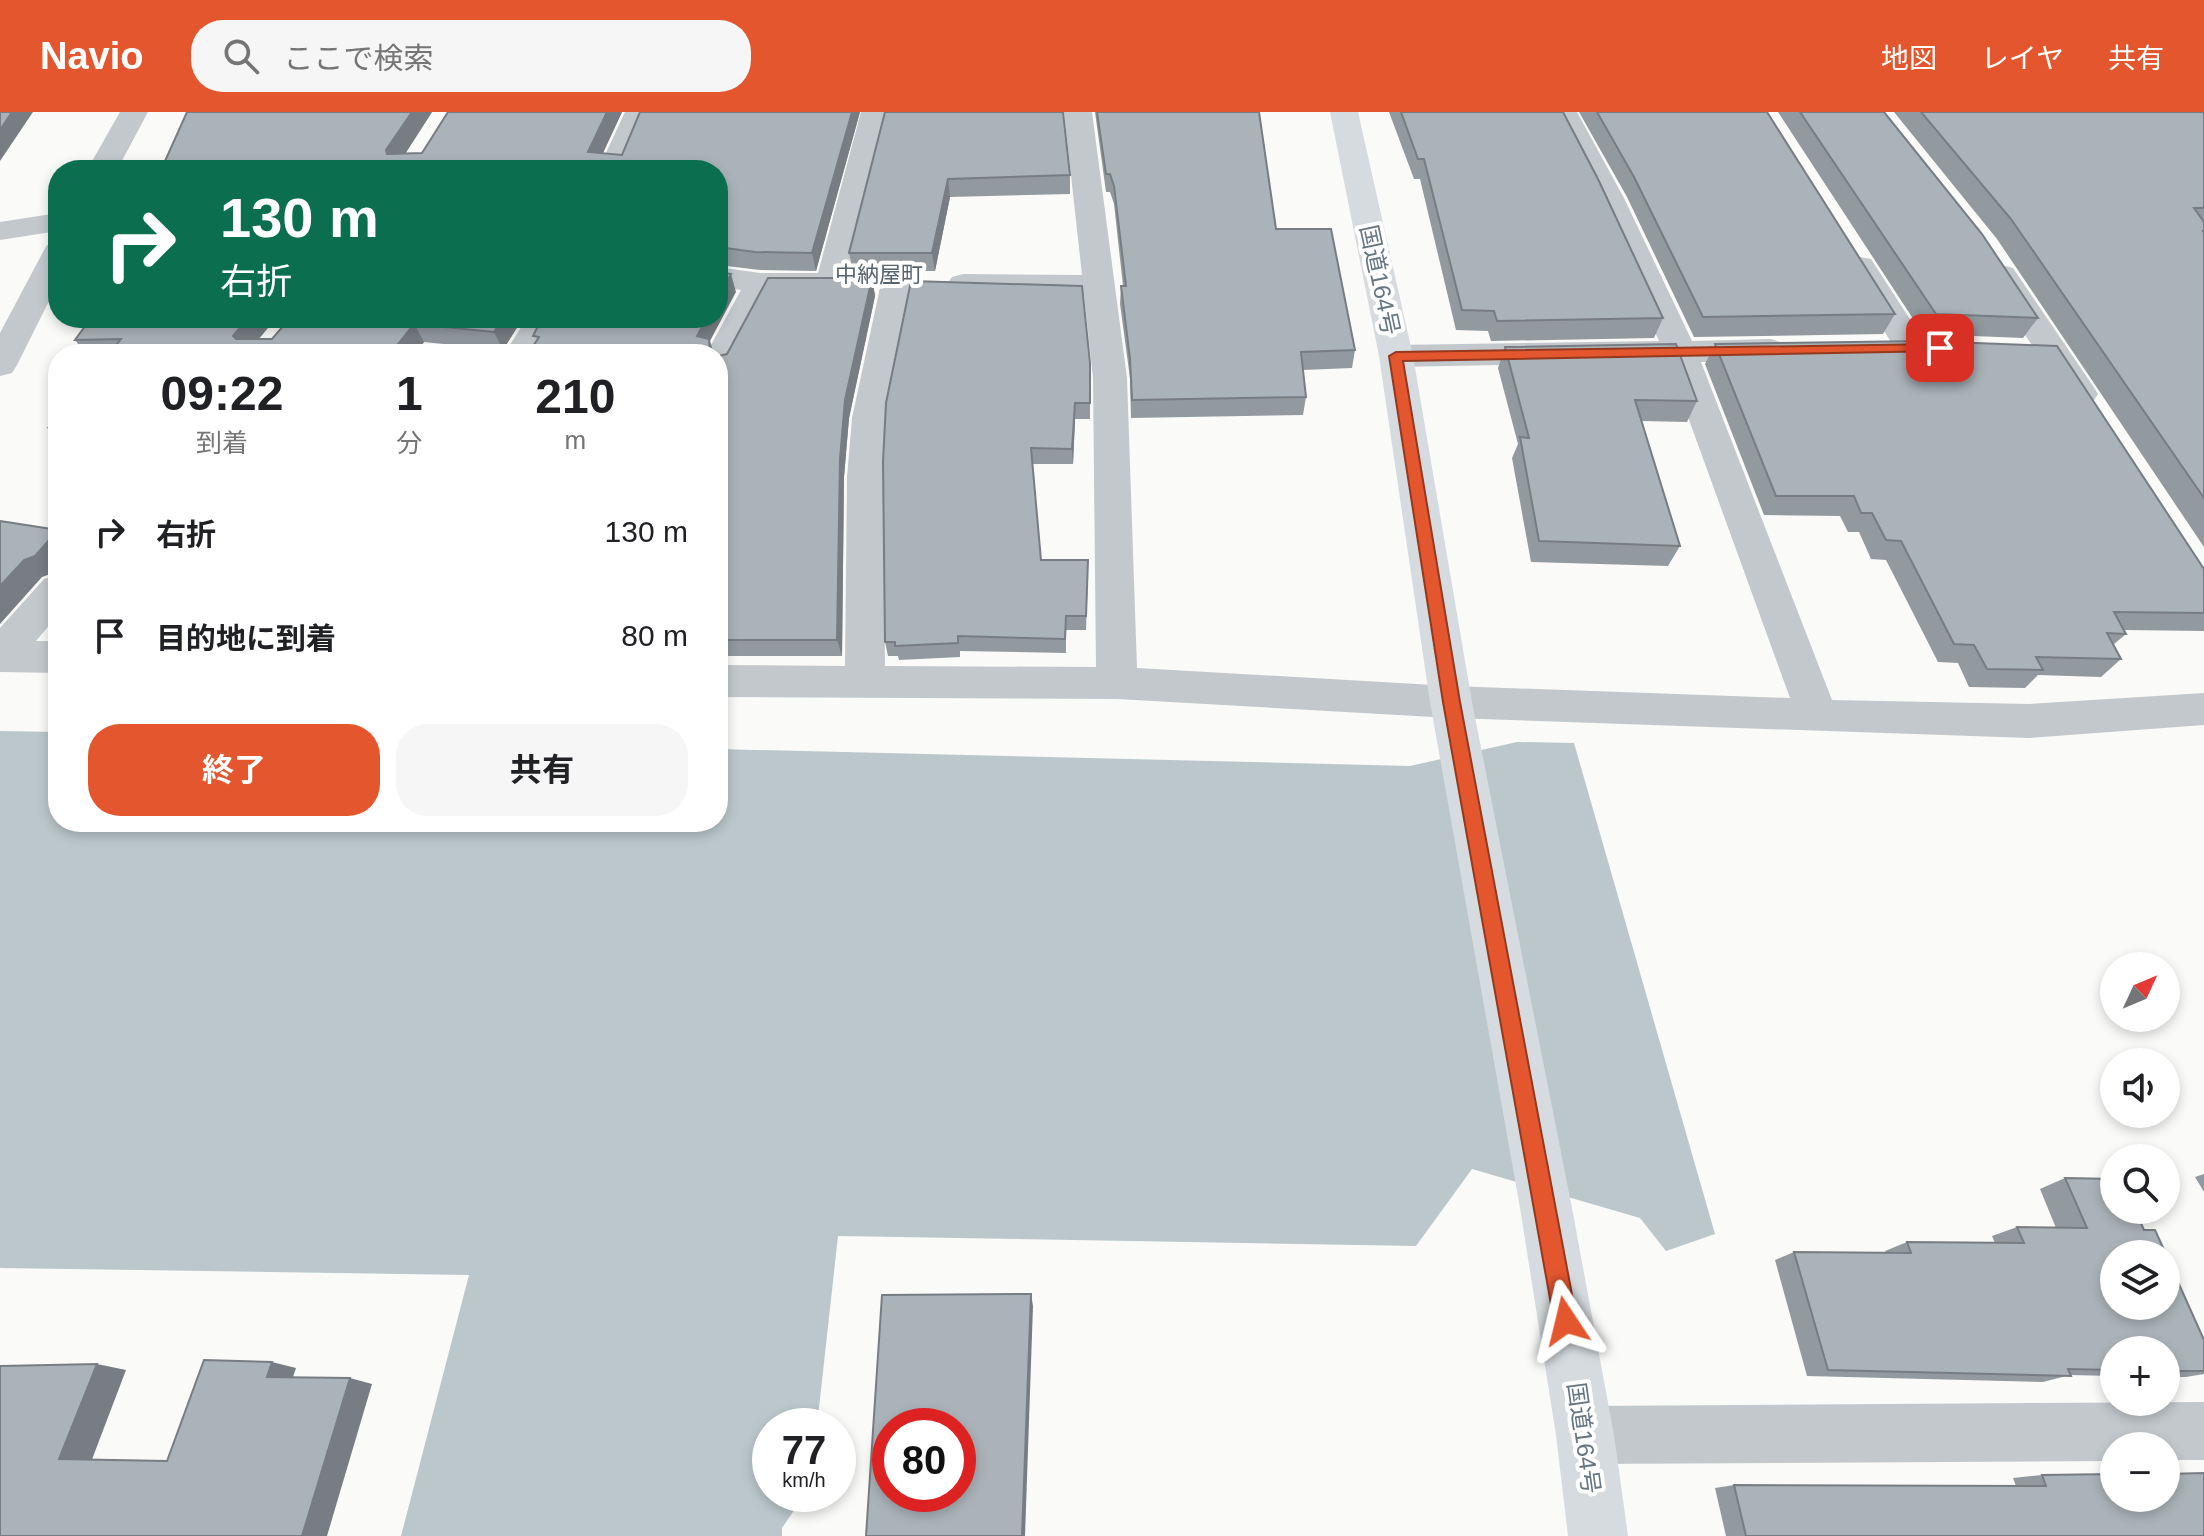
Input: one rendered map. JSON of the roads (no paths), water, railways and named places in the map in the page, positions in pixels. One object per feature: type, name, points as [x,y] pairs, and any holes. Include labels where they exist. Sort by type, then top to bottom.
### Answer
[{"type":"highway","name":"国道164号","points":[[1344,112],[1396,356],[1456,722],[1585,1435],[1598,1536]]},
{"type":"street","points":[[108,160],[134,112]]},
{"type":"street","points":[[617,160],[639,112]]},
{"type":"street","points":[[865,683],[865,477],[869,418],[864,283],[875,112]]},
{"type":"street","points":[[1078,112],[1110,378],[1117,683]]},
{"type":"street","points":[[1563,112],[1609,198],[1681,352],[1817,715]]},
{"type":"street","points":[[0,231],[48,224]]},
{"type":"street","points":[[1845,243],[1912,348]]},
{"type":"street","points":[[1984,248],[2037,352],[2095,416]]},
{"type":"street","points":[[0,365],[48,271]]},
{"type":"street","points":[[728,278],[760,283],[1097,285]]},
{"type":"street","points":[[728,344],[760,283]]},
{"type":"street","points":[[1396,356],[1804,349]]},
{"type":"street","points":[[0,655],[48,600]]},
{"type":"street","points":[[0,655],[48,657]]},
{"type":"street","points":[[728,681],[1117,683],[1456,722],[1817,715],[2029,721],[2204,709]]},
{"type":"street","points":[[1585,1435],[2204,1431]]},
{"type":"district","name":"中納屋町","points":[[879,274]]}]
